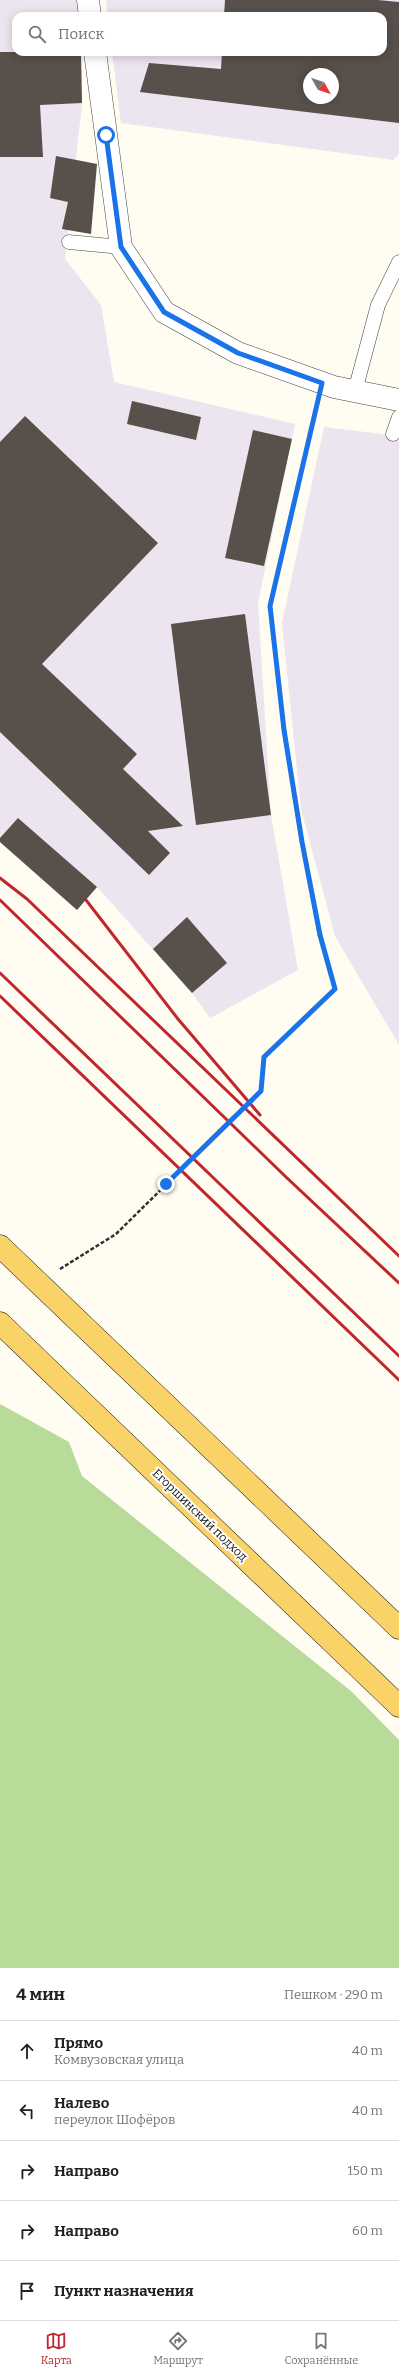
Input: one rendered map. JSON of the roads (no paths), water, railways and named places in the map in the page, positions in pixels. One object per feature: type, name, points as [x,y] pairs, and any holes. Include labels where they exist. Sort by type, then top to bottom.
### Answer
[{"type":"main road","points":[[0,1246],[399,1628]]},
{"type":"main road","name":"Егоршинский подход","points":[[0,1323],[399,1706]]},
{"type":"street","points":[[88,0],[90,12]]},
{"type":"street","points":[[96,56],[121,247],[164,312],[238,353],[322,383],[399,400]]},
{"type":"lane","points":[[69,242],[121,247]]},
{"type":"lane","points":[[355,391],[378,305],[399,262]]},
{"type":"lane","points":[[392,434],[399,417]]},
{"type":"railway","points":[[0,878],[27,899],[399,1256]]},
{"type":"railway","points":[[0,900],[287,1178],[399,1283]]},
{"type":"railway","points":[[86,900],[178,1019],[260,1115]]},
{"type":"railway","points":[[0,973],[399,1356]]},
{"type":"railway","points":[[0,996],[399,1380]]}]
